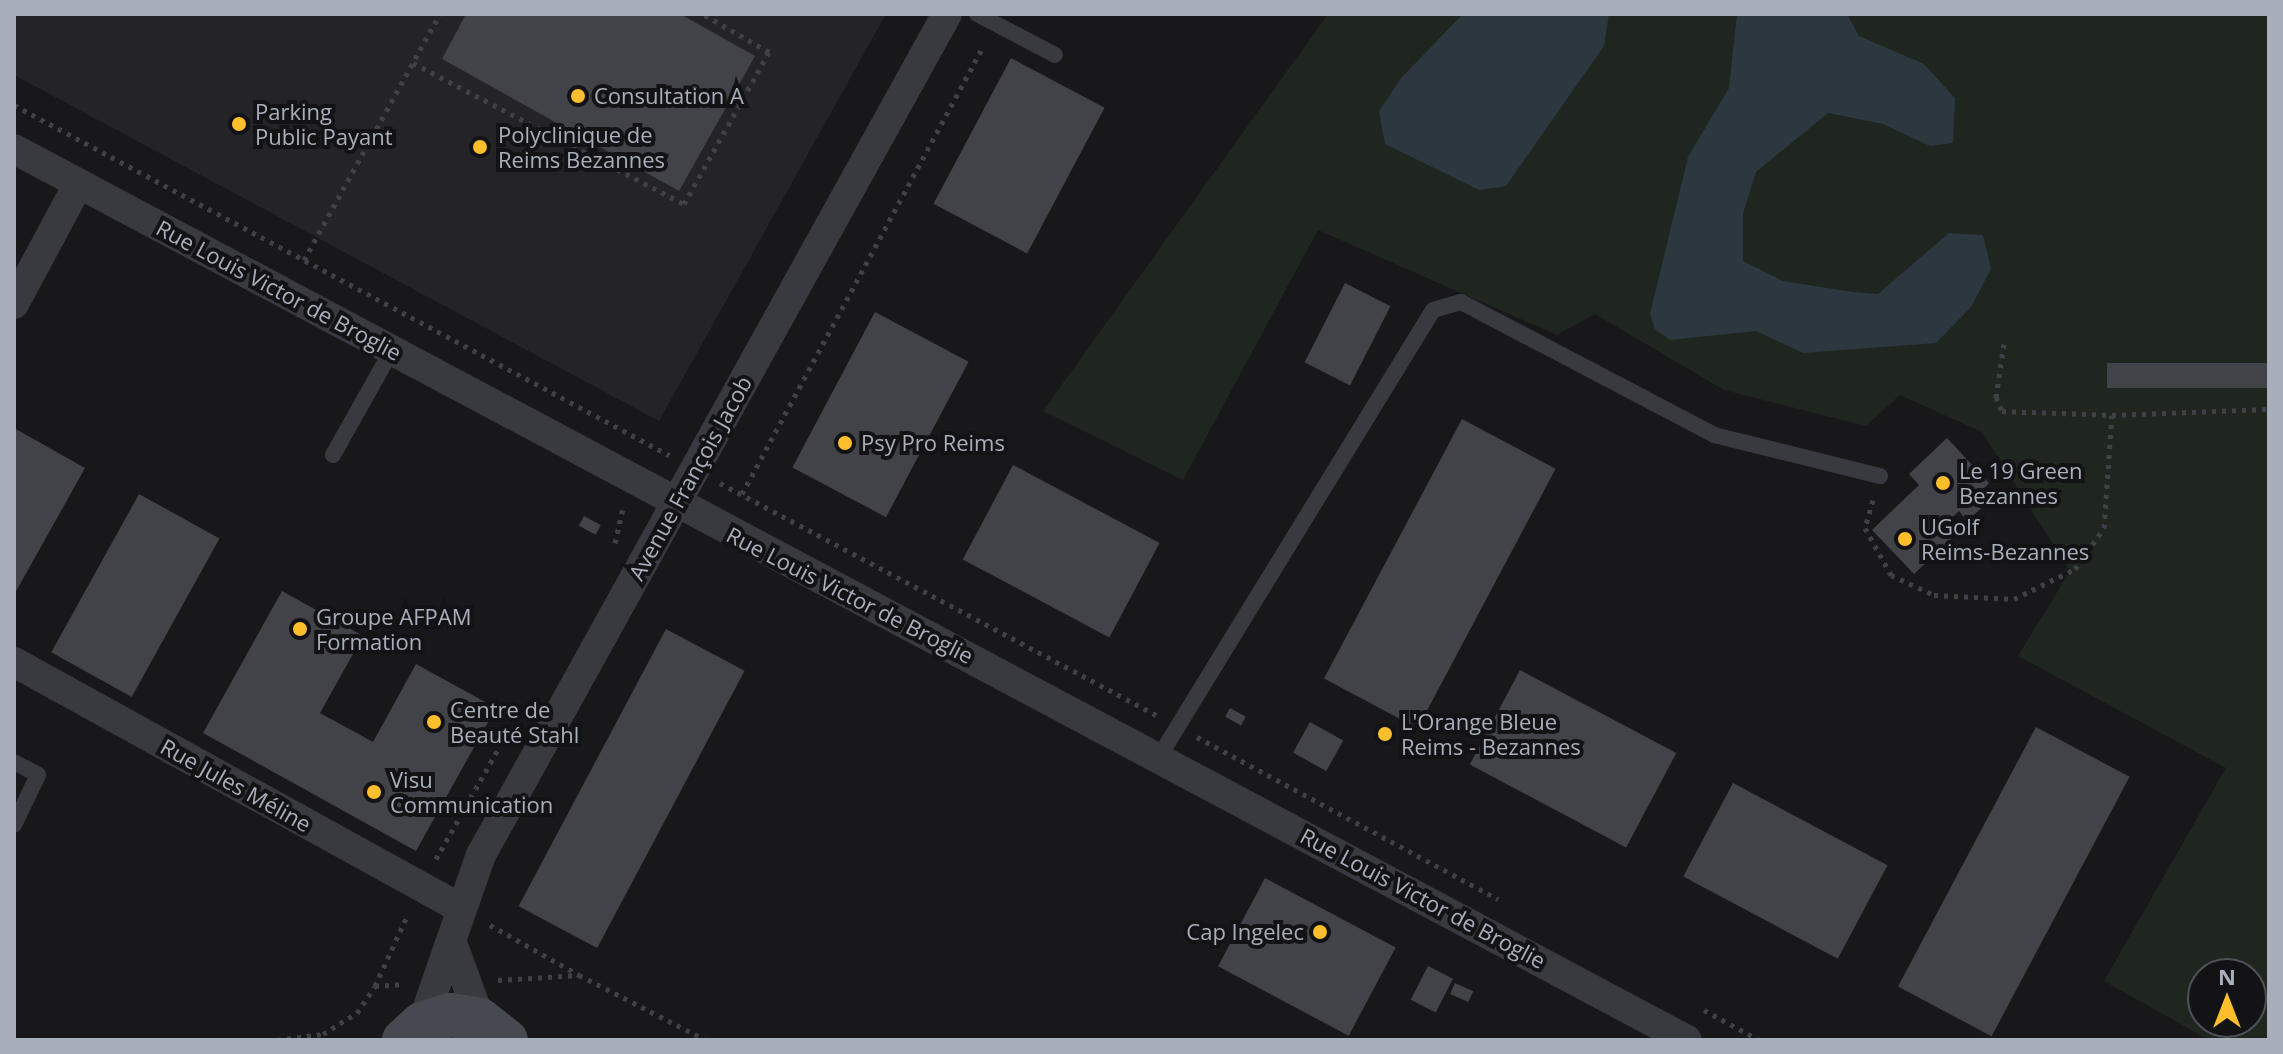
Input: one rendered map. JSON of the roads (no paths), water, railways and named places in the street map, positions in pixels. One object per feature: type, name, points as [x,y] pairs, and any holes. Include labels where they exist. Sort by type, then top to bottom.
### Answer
[{"type":"street","name":"Avenue François Jacob","points":[[413,1032],[454,948],[458,907],[675,502],[947,14]]},
{"type":"street","name":"Rue Louis Victor de Broglie","points":[[14,149],[1687,1040]]},
{"type":"street","points":[[14,304],[79,183]]},
{"type":"street","name":"Rue Jules Méline","points":[[14,662],[458,907]]},
{"type":"street","name":"Avenue François Jacob","points":[[454,948],[493,1030]]},
{"type":"street","points":[[413,1032],[450,1015],[493,1030]]},
{"type":"lane","points":[[977,14],[1055,55]]},
{"type":"lane","points":[[1159,757],[1433,310],[1461,302],[1714,435],[1880,476]]},
{"type":"lane","points":[[333,455],[392,350]]},
{"type":"lane","points":[[14,762],[38,775],[14,825]]},
{"type":"place","name":"Consultation A","points":[[578,96]]},
{"type":"place","name":"Parking Public Payant","points":[[239,124]]},
{"type":"place","name":"Polyclinique de Reims Bezannes","points":[[480,147]]},
{"type":"place","name":"Psy Pro Reims","points":[[845,443]]},
{"type":"place","name":"Le 19 Green Bezannes","points":[[1943,483]]},
{"type":"place","name":"UGolf Reims-Bezannes","points":[[1905,539]]},
{"type":"place","name":"Groupe AFPAM Formation","points":[[300,629]]},
{"type":"place","name":"Centre de Beauté Stahl","points":[[434,722]]},
{"type":"place","name":"L'Orange Bleue Reims - Bezannes","points":[[1385,734]]},
{"type":"place","name":"Visu Communication","points":[[374,792]]},
{"type":"place","name":"Cap Ingelec","points":[[1320,932]]}]
